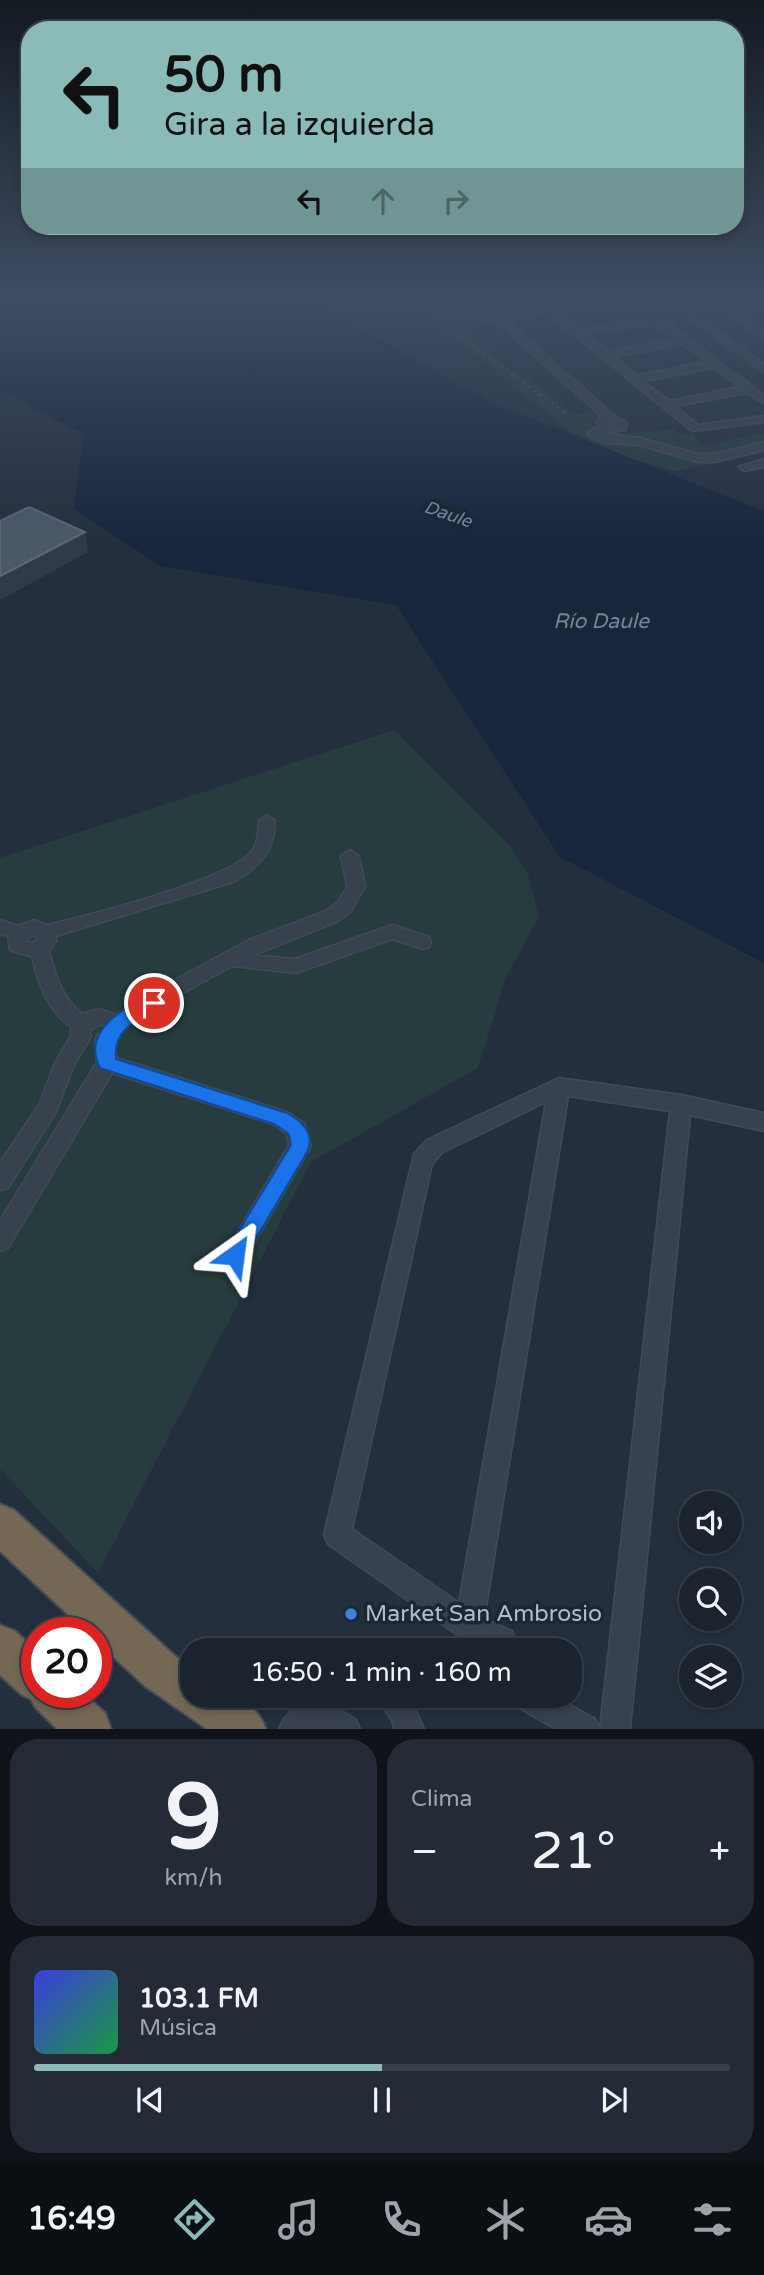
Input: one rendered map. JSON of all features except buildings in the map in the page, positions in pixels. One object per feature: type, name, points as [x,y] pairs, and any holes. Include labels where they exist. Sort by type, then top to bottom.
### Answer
[{"type":"highway","points":[[0,1524],[160,1671],[180,1684]]},
{"type":"highway","points":[[0,1646],[21,1665]]},
{"type":"highway","points":[[67,1708],[89,1729]]},
{"type":"highway","points":[[215,1708],[244,1729]]},
{"type":"street","points":[[565,382],[606,421],[593,434],[607,439],[649,444],[699,458],[715,458],[764,446]]},
{"type":"street","points":[[637,382],[699,430],[764,419]]},
{"type":"street","points":[[739,382],[764,400]]},
{"type":"street","points":[[665,405],[748,389]]},
{"type":"street","points":[[744,467],[764,463]]},
{"type":"street","points":[[0,927],[20,933],[16,941],[21,949],[227,878],[247,867],[258,856],[267,842],[267,821]]},
{"type":"street","points":[[43,940],[48,982],[87,1042],[109,1033],[167,993],[256,945],[331,916],[344,906],[356,887],[350,856]]},
{"type":"street","points":[[230,959],[296,966],[392,932],[422,942]]},
{"type":"street","points":[[0,1181],[49,1106],[65,1062],[81,1031]]},
{"type":"street","points":[[0,1241],[107,1063],[109,1033]]},
{"type":"street","points":[[107,1063],[280,1118],[298,1129],[300,1146],[235,1255]]},
{"type":"street","points":[[469,1626],[559,1086]]},
{"type":"street","points":[[495,1638],[469,1626],[337,1535],[422,1160],[435,1146],[559,1086],[681,1104],[764,1122]]},
{"type":"street","points":[[615,1729],[681,1104]]},
{"type":"street","points":[[401,1708],[408,1719],[409,1729]]},
{"type":"street","points":[[547,1708],[585,1729]]},
{"type":"street","points":[[310,1712],[345,1729]]},
{"type":"path","points":[[522,382],[567,414]]},
{"type":"green space","points":[[508,382],[532,382],[575,415],[596,411],[602,417],[593,421],[593,425],[600,429],[632,433],[674,429],[681,435],[693,435],[705,446],[764,433],[764,453],[675,471],[620,455],[568,430]]},
{"type":"green space","points":[[394,730],[510,846],[528,874],[539,917],[506,977],[478,1068],[311,1162],[98,1573],[0,1469],[0,858]]},
{"type":"water","name":"Río Daule","points":[[0,382],[455,382],[493,403],[764,511],[764,963],[560,857],[396,605],[161,566],[74,509],[84,434],[0,391]]},
{"type":"place","name":"Market San Ambrosio","points":[[351,1614]]},
{"type":"route","points":[[154,1003],[113,1025],[111,1035],[105,1040],[107,1063],[280,1118],[298,1129],[300,1146],[235,1255]]},
{"type":"water label","name":"Daule","points":[[448,514]]}]
